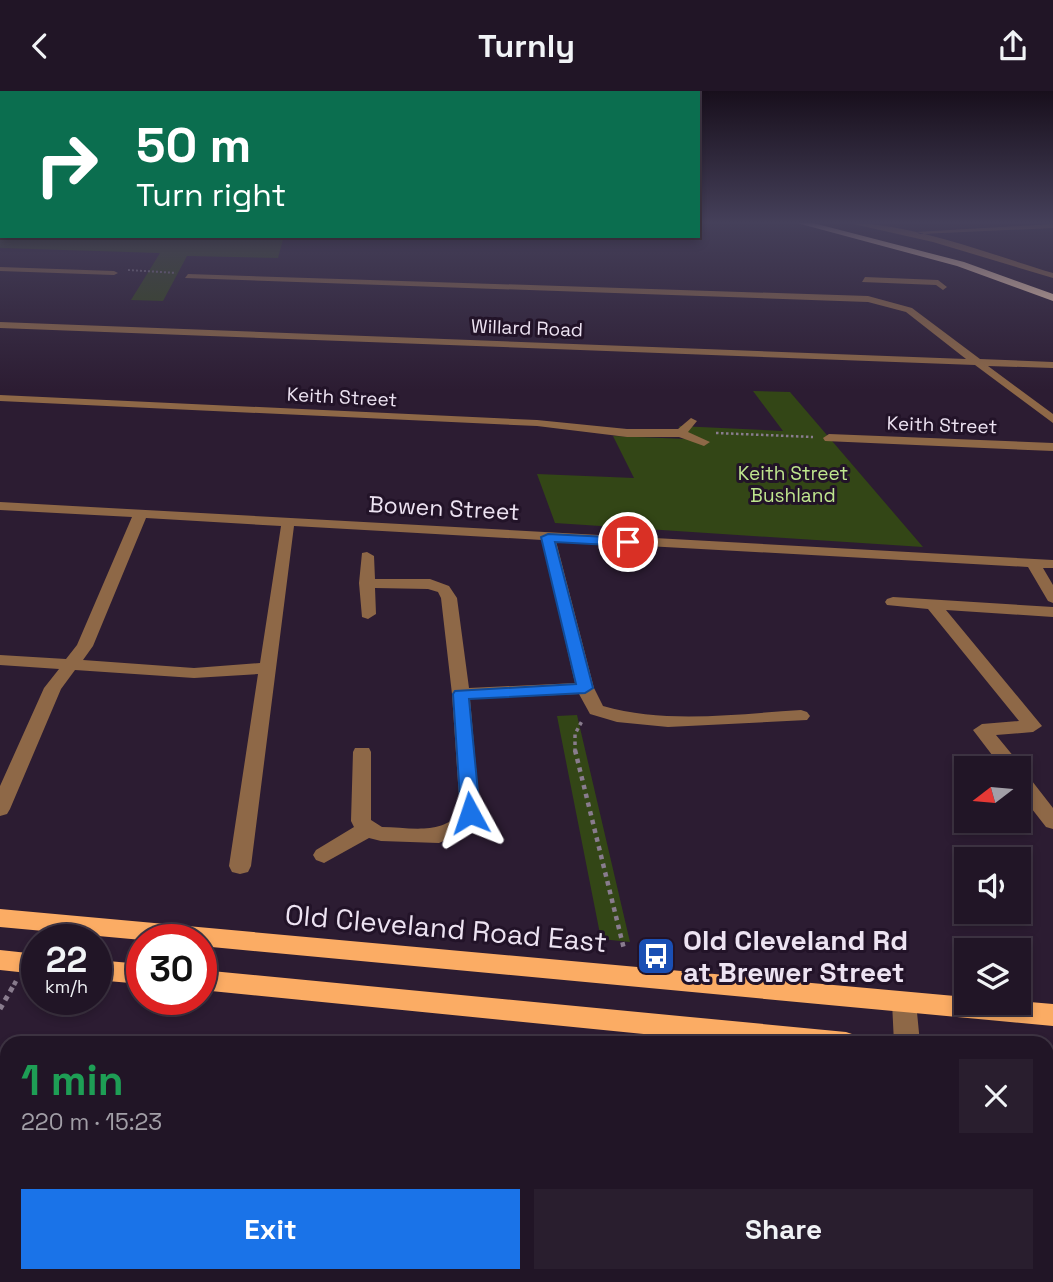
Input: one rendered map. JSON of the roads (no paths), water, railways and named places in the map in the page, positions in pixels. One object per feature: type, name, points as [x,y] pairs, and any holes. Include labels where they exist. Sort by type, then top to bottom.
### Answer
[{"type":"highway","points":[[1010,279],[1053,290]]},
{"type":"highway","points":[[1028,284],[1053,298]]},
{"type":"main road","name":"Old Cleveland Road East","points":[[0,918],[1053,1015]]},
{"type":"main road","points":[[0,960],[21,962]]},
{"type":"main road","points":[[217,982],[774,1036]]},
{"type":"street","points":[[267,279],[832,297],[889,292],[938,283],[943,287]]},
{"type":"street","points":[[865,280],[889,292],[1053,420]]},
{"type":"street","name":"Willard Road","points":[[0,325],[1053,365]]},
{"type":"street","name":"Keith Street","points":[[0,398],[537,423],[627,433],[681,433],[704,442]]},
{"type":"street","points":[[681,433],[691,421]]},
{"type":"street","name":"Keith Street","points":[[829,438],[1053,447]]},
{"type":"street","name":"Bowen Street","points":[[0,506],[1053,564]]},
{"type":"street","points":[[0,809],[53,688],[85,646],[141,513]]},
{"type":"street","points":[[240,866],[288,522]]},
{"type":"street","points":[[548,537],[585,688],[596,710],[608,715],[655,721],[801,716]]},
{"type":"street","points":[[367,556],[368,614]]},
{"type":"street","points":[[1032,562],[1053,598]]},
{"type":"street","points":[[362,752],[361,821],[367,829],[382,834],[439,836],[462,824],[470,813],[461,694],[449,598],[444,589],[430,584],[367,583]]},
{"type":"street","points":[[893,602],[1053,612]]},
{"type":"street","points":[[933,605],[1033,726],[982,730],[1003,756]]},
{"type":"street","points":[[0,660],[164,671],[268,668]]},
{"type":"street","points":[[461,694],[585,688]]},
{"type":"street","points":[[1031,789],[1046,802],[1053,822]]},
{"type":"street","points":[[324,855],[367,829]]},
{"type":"street","points":[[904,1002],[906,1036]]},
{"type":"place","name":"Old Cleveland Rd at Brewer Street","points":[[656,956]]},
{"type":"park label","name":"Keith Street Bushland","points":[[793,484]]}]
